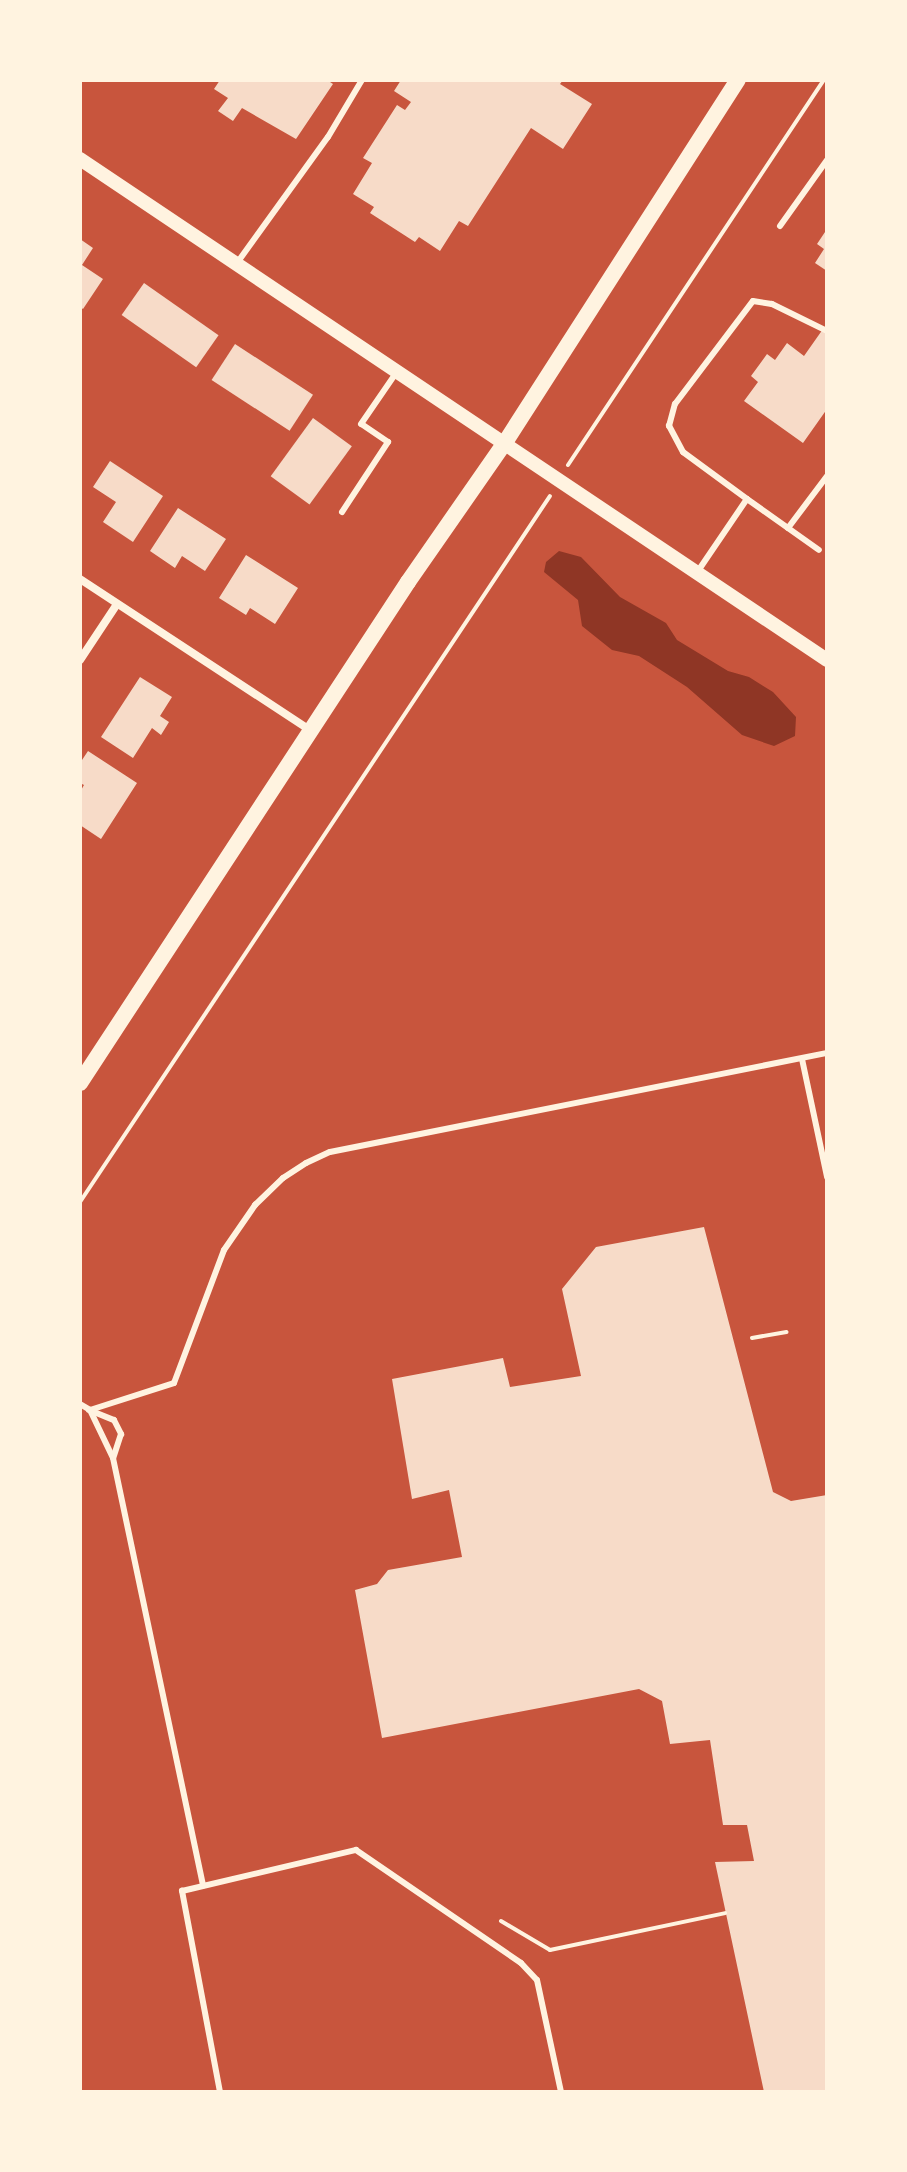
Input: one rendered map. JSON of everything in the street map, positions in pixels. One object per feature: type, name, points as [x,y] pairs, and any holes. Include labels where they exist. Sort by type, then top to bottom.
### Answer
[{"type":"main road","points":[[80,1083],[506,441],[738,80]]},
{"type":"street","points":[[80,159],[506,441],[827,660]]},
{"type":"street","points":[[80,579],[311,731]]},
{"type":"street","points":[[80,660],[117,604]]},
{"type":"lane","points":[[237,263],[320,148],[362,80]]},
{"type":"lane","points":[[780,226],[827,160]]},
{"type":"lane","points":[[819,550],[683,452],[669,426],[675,404],[737,318],[753,301],[772,304],[827,331]]},
{"type":"lane","points":[[342,512],[388,442],[361,424],[398,370]]},
{"type":"lane","points":[[788,528],[827,476]]},
{"type":"lane","points":[[698,571],[747,499]]},
{"type":"lane","points":[[90,1410],[174,1383],[224,1250],[255,1205],[283,1178],[306,1163],[330,1152],[827,1053]]},
{"type":"lane","points":[[802,1059],[827,1177]]},
{"type":"lane","points":[[80,1406],[114,1420],[121,1434],[113,1458]]},
{"type":"lane","points":[[90,1410],[113,1458],[203,1886]]},
{"type":"lane","points":[[220,2092],[182,1891],[356,1850],[521,1963],[537,1980],[561,2092]]},
{"type":"path","points":[[579,447],[824,80]]},
{"type":"path","points":[[80,1202],[545,505]]},
{"type":"path","points":[[752,1338],[786,1332]]},
{"type":"path","points":[[501,1921],[550,1950],[725,1913]]},
{"type":"shaded area","points":[[559,551],[581,557],[620,597],[666,623],[677,640],[728,671],[749,677],[773,692],[796,717],[795,736],[774,746],[742,735],[687,687],[639,656],[612,650],[582,626],[578,600],[544,572],[546,562]]},
{"type":"building","points":[[220,80],[327,80],[333,84],[296,139],[242,108],[233,121],[218,111],[228,98],[214,89]]},
{"type":"building","points":[[401,80],[563,80],[560,84],[592,104],[563,149],[531,128],[468,226],[459,221],[440,251],[419,237],[415,242],[370,213],[374,207],[353,194],[372,163],[363,158],[397,105],[405,110],[411,102],[394,91]]},
{"type":"building","points":[[827,229],[827,271],[815,263],[824,249],[817,244]]},
{"type":"building","points":[[80,239],[93,248],[82,265],[103,279],[83,309],[80,307]]},
{"type":"building","points":[[144,283],[219,335],[196,367],[122,315]]},
{"type":"building","points":[[823,329],[827,331],[827,409],[803,443],[744,401],[758,382],[751,376],[767,354],[775,360],[787,343],[804,356]]},
{"type":"building","points":[[235,344],[313,395],[290,431],[212,380]]},
{"type":"building","points":[[313,418],[352,446],[310,504],[271,476]]},
{"type":"building","points":[[110,461],[163,496],[133,542],[103,522],[116,502],[93,487]]},
{"type":"building","points":[[178,508],[226,539],[205,571],[182,556],[175,568],[150,551]]},
{"type":"building","points":[[246,555],[298,588],[275,624],[250,608],[246,615],[219,598]]},
{"type":"building","points":[[140,677],[172,697],[160,716],[169,722],[161,735],[152,728],[133,758],[101,737]]},
{"type":"building","points":[[88,751],[137,783],[101,839],[80,825],[80,792],[84,785],[80,783],[80,763]]},
{"type":"building","points":[[704,1227],[773,1492],[791,1501],[827,1495],[827,2092],[764,2092],[715,1862],[754,1861],[747,1825],[723,1825],[710,1740],[670,1744],[662,1701],[639,1689],[382,1738],[355,1590],[377,1584],[388,1570],[462,1557],[449,1490],[412,1499],[392,1379],[503,1358],[510,1387],[581,1376],[562,1289],[596,1247]]}]
